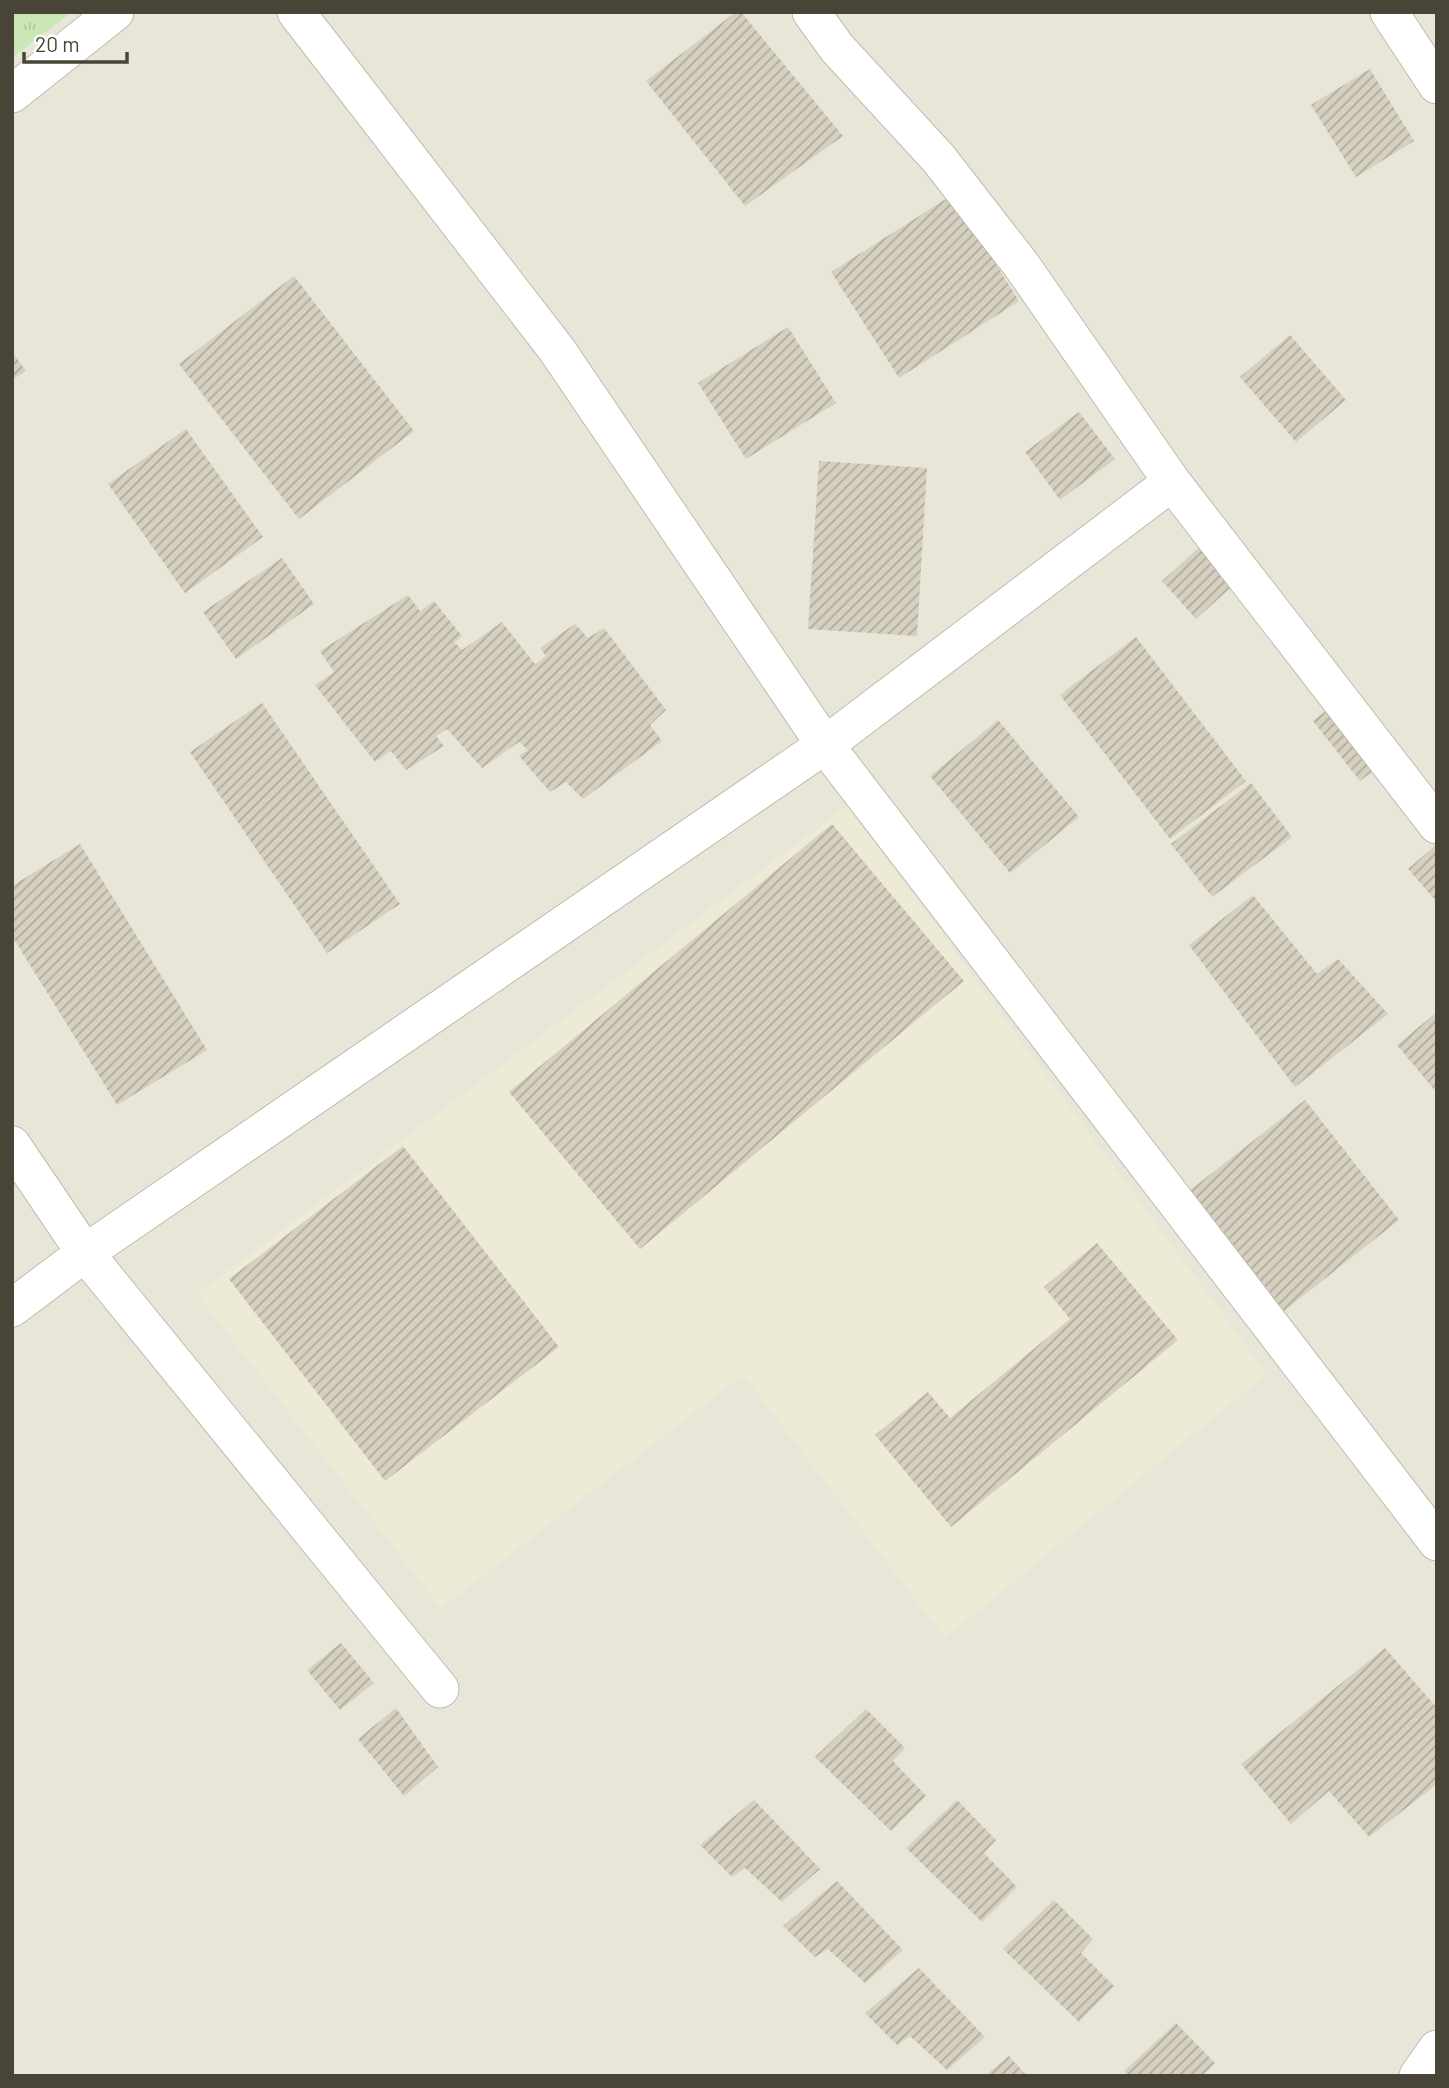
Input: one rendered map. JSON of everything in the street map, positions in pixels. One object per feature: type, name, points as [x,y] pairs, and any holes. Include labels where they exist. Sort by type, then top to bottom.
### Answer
[{"type":"street","points":[[12,94],[115,12]]},
{"type":"street","points":[[296,12],[557,350],[825,745],[1437,1542]]},
{"type":"street","points":[[811,12],[837,48],[939,159],[1005,245],[1172,482],[1437,824]]},
{"type":"street","points":[[1389,12],[1437,85]]},
{"type":"street","points":[[12,1308],[85,1253],[825,745],[1172,482]]},
{"type":"street","points":[[12,1144],[85,1253],[440,1689]]},
{"type":"street","points":[[1418,2076],[1437,2049]]},
{"type":"shaded area","points":[[12,12],[1437,12],[1437,2076],[12,2076]]},
{"type":"shaded area","points":[[847,806],[1267,1374],[945,1638],[743,1375],[441,1608],[197,1294]]},
{"type":"green space","points":[[12,12],[72,12],[12,58]]},
{"type":"building","points":[[736,12],[741,12],[843,136],[745,206],[646,81]]},
{"type":"building","points":[[1370,69],[1414,141],[1356,177],[1311,105]]},
{"type":"building","points":[[952,195],[1019,301],[899,378],[831,272]]},
{"type":"building","points":[[294,276],[414,431],[299,519],[179,364]]},
{"type":"building","points":[[788,327],[836,403],[746,459],[698,383]]},
{"type":"building","points":[[1290,335],[1346,400],[1296,442],[1240,377]]},
{"type":"building","points":[[12,351],[26,371],[12,380]]},
{"type":"building","points":[[1079,412],[1115,459],[1060,500],[1025,452]]},
{"type":"building","points":[[186,429],[263,537],[185,593],[108,484]]},
{"type":"building","points":[[819,461],[927,468],[917,636],[808,629]]},
{"type":"building","points":[[1202,545],[1236,583],[1196,619],[1162,581]]},
{"type":"building","points":[[282,558],[314,604],[236,659],[203,612]]},
{"type":"building","points":[[408,595],[420,611],[434,601],[462,636],[454,642],[462,650],[502,622],[535,664],[546,656],[540,648],[575,624],[588,638],[604,628],[666,710],[650,725],[662,741],[583,799],[566,782],[550,792],[519,756],[528,750],[519,742],[482,768],[447,729],[436,736],[444,746],[406,770],[391,751],[375,762],[315,685],[334,672],[320,651]]},
{"type":"building","points":[[1136,637],[1246,781],[1170,839],[1060,695]]},
{"type":"building","points":[[1338,701],[1385,762],[1360,781],[1313,721]]},
{"type":"building","points":[[262,703],[400,904],[327,953],[190,752]]},
{"type":"building","points":[[998,720],[1079,817],[1010,873],[930,776]]},
{"type":"building","points":[[1251,783],[1292,837],[1212,897],[1171,844]]},
{"type":"building","points":[[832,824],[964,981],[640,1249],[509,1092]]},
{"type":"building","points":[[80,844],[207,1050],[117,1105],[12,936],[12,886]]},
{"type":"building","points":[[1437,844],[1437,902],[1408,869]]},
{"type":"building","points":[[1253,895],[1317,974],[1338,959],[1388,1014],[1295,1087],[1189,945]]},
{"type":"building","points":[[1437,1012],[1437,1093],[1397,1045]]},
{"type":"building","points":[[1305,1100],[1399,1220],[1284,1311],[1189,1191]]},
{"type":"building","points":[[403,1146],[559,1347],[385,1481],[229,1279]]},
{"type":"building","points":[[1097,1243],[1178,1340],[951,1527],[875,1435],[928,1392],[950,1418],[1070,1319],[1044,1287]]},
{"type":"building","points":[[341,1643],[374,1683],[340,1710],[307,1670]]},
{"type":"building","points":[[1385,1648],[1437,1708],[1437,1784],[1369,1837],[1329,1791],[1291,1824],[1241,1764]]},
{"type":"building","points":[[396,1708],[438,1767],[404,1796],[358,1739]]},
{"type":"building","points":[[866,1709],[905,1748],[893,1761],[926,1796],[891,1831],[815,1757]]},
{"type":"building","points":[[754,1800],[820,1869],[782,1902],[745,1868],[732,1877],[700,1845]]},
{"type":"building","points":[[957,1800],[996,1840],[984,1853],[1017,1887],[982,1922],[906,1848]]},
{"type":"building","points":[[837,1881],[903,1950],[865,1983],[828,1949],[815,1957],[783,1926]]},
{"type":"building","points":[[1054,1900],[1093,1939],[1081,1953],[1114,1986],[1079,2022],[1003,1949]]},
{"type":"building","points":[[919,1968],[985,2037],[947,2070],[910,2036],[897,2045],[865,2013]]},
{"type":"building","points":[[1176,2023],[1215,2063],[1202,2076],[1128,2076],[1124,2071]]},
{"type":"building","points":[[1009,2056],[1027,2076],[985,2076]]}]
